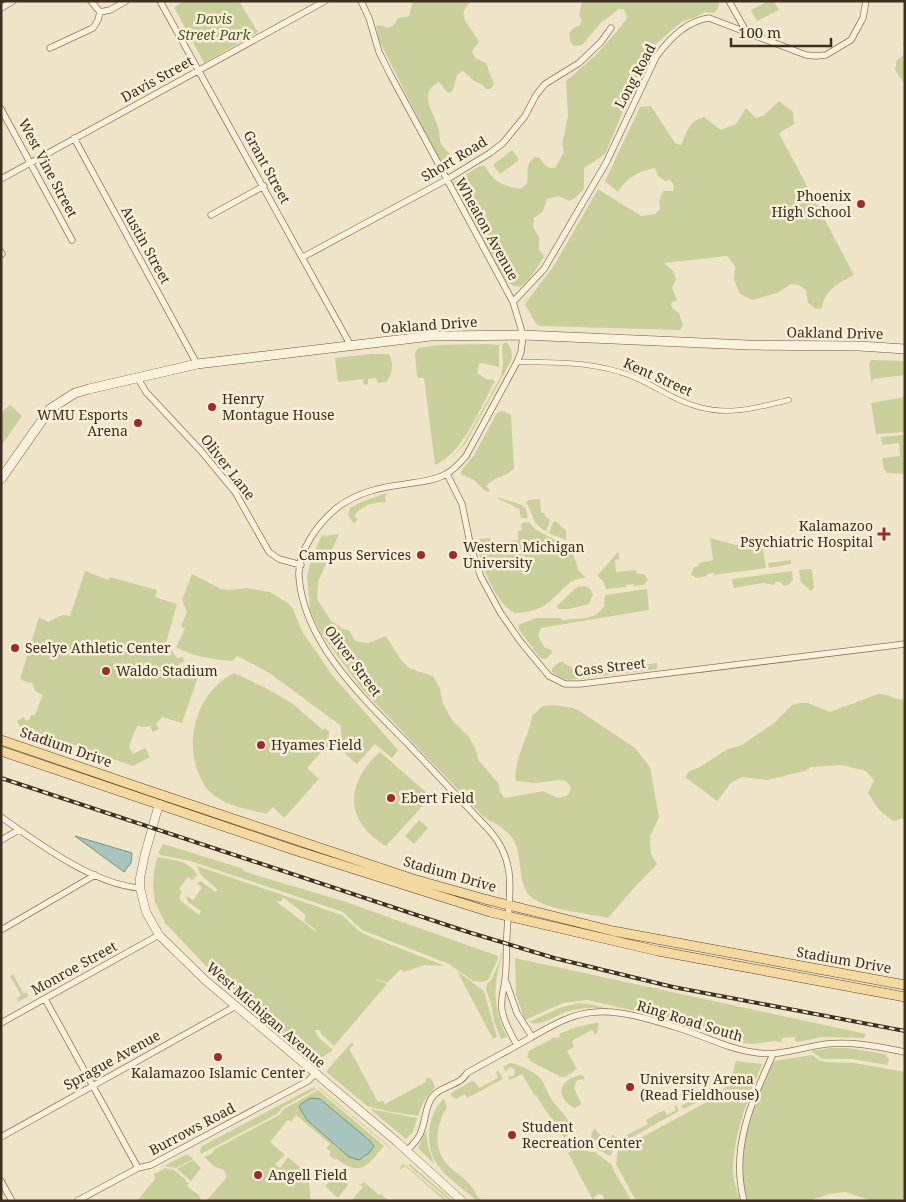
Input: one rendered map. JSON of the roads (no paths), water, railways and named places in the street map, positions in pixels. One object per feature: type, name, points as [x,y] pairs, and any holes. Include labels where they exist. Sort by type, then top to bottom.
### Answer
[{"type":"main road","name":"Oakland Drive","points":[[1,479],[50,409],[75,393],[197,364],[431,336],[523,335],[741,345],[859,346],[905,349]]},
{"type":"main road","name":"Stadium Drive","points":[[1,740],[413,879],[510,906],[637,936],[905,985]]},
{"type":"main road","name":"Stadium Drive","points":[[1,751],[304,853],[510,917],[658,951],[905,997]]},
{"type":"street","points":[[1,8],[13,1]]},
{"type":"street","points":[[90,1],[100,12]]},
{"type":"street","points":[[100,12],[110,10],[126,1]]},
{"type":"street","name":"Grant Street","points":[[160,1],[351,346]]},
{"type":"street","name":"Davis Street","points":[[1,179],[325,1]]},
{"type":"street","name":"Wheaton Avenue","points":[[361,1],[367,12],[383,60],[513,302],[523,335]]},
{"type":"street","points":[[729,1],[746,31]]},
{"type":"street","name":"Long Road","points":[[513,302],[544,269],[606,163],[652,65],[667,42],[686,27],[703,19],[718,20],[806,55],[826,55],[851,40],[863,18],[865,2]]},
{"type":"street","points":[[50,48],[93,28],[100,12]]},
{"type":"street","name":"Short Road","points":[[303,258],[446,180],[490,153],[503,143],[525,116],[536,95],[545,84],[579,62],[601,42],[611,28]]},
{"type":"street","name":"West Vine Street","points":[[1,109],[72,240]]},
{"type":"street","name":"Austin Street","points":[[74,138],[197,364]]},
{"type":"street","points":[[211,215],[264,186]]},
{"type":"street","name":"Oliver Street","points":[[517,1045],[506,1024],[501,1000],[506,980],[507,930],[510,906],[509,871],[507,861],[498,841],[376,711],[333,660],[310,623],[298,576],[307,543],[316,529],[327,516],[346,502],[375,490],[429,481],[447,474],[466,456],[518,362],[523,335]]},
{"type":"street","name":"Kent Street","points":[[518,362],[592,366],[620,372],[645,382],[676,399],[716,412],[750,409],[789,400]]},
{"type":"street","name":"Oliver Lane","points":[[136,377],[146,392],[201,451],[235,492],[269,552],[280,559],[301,565]]},
{"type":"street","name":"Cass Street","points":[[447,474],[462,504],[473,555],[489,594],[520,641],[549,676],[560,682],[580,684],[905,644]]},
{"type":"street","name":"West Michigan Avenue","points":[[159,804],[142,868],[140,888],[146,912],[159,935],[200,975],[462,1201]]},
{"type":"street","points":[[1,817],[49,850],[94,876],[118,885],[140,888]]},
{"type":"street","points":[[1,840],[19,830]]},
{"type":"street","points":[[1,930],[94,876]]},
{"type":"street","name":"Monroe Street","points":[[1,1023],[159,935]]},
{"type":"street","name":"Oliver Street","points":[[506,980],[517,1013],[532,1037]]},
{"type":"street","points":[[45,999],[138,1168]]},
{"type":"street","name":"Sprague Avenue","points":[[1,1137],[236,1006]]},
{"type":"street","name":"Ring Road South","points":[[406,1151],[419,1137],[427,1106],[438,1090],[457,1082],[464,1078],[467,1072],[563,1020],[596,1012],[643,1018],[677,1027],[737,1050],[759,1054],[773,1054],[826,1044],[845,1043],[905,1052]]},
{"type":"street","points":[[744,1201],[738,1172],[740,1147],[749,1110],[773,1054]]},
{"type":"street","name":"Burrows Road","points":[[77,1201],[138,1168],[151,1166],[308,1081],[315,1074]]},
{"type":"street","points":[[1,1181],[12,1201]]},
{"type":"water","points":[[75,836],[132,853],[131,863],[124,872]]},
{"type":"water","points":[[310,1098],[320,1099],[369,1140],[374,1146],[369,1153],[359,1160],[349,1157],[307,1120],[299,1107]]},
{"type":"railway","points":[[1,778],[468,932],[554,958],[673,987],[905,1031]]},
{"type":"place","name":"Phoenix High School","points":[[861,204]]},
{"type":"place","name":"Henry Montague House","points":[[212,407]]},
{"type":"place","name":"WMU Esports Arena","points":[[138,423]]},
{"type":"place","name":"Kalamazoo Psychiatric Hospital","points":[[884,534]]},
{"type":"place","name":"Campus Services","points":[[421,555]]},
{"type":"place","name":"Western Michigan University","points":[[453,555]]},
{"type":"place","name":"Seelye Athletic Center","points":[[15,648]]},
{"type":"place","name":"Waldo Stadium","points":[[106,671]]},
{"type":"place","name":"Hyames Field","points":[[261,745]]},
{"type":"place","name":"Ebert Field","points":[[391,798]]},
{"type":"place","name":"Kalamazoo Islamic Center","points":[[218,1057]]},
{"type":"place","name":"University Arena (Read Fieldhouse)","points":[[630,1087]]},
{"type":"place","name":"Student Recreation Center","points":[[512,1135]]},
{"type":"place","name":"Angell Field","points":[[258,1175]]},
{"type":"park label","name":"Davis Street Park","points":[[214,28]]}]
